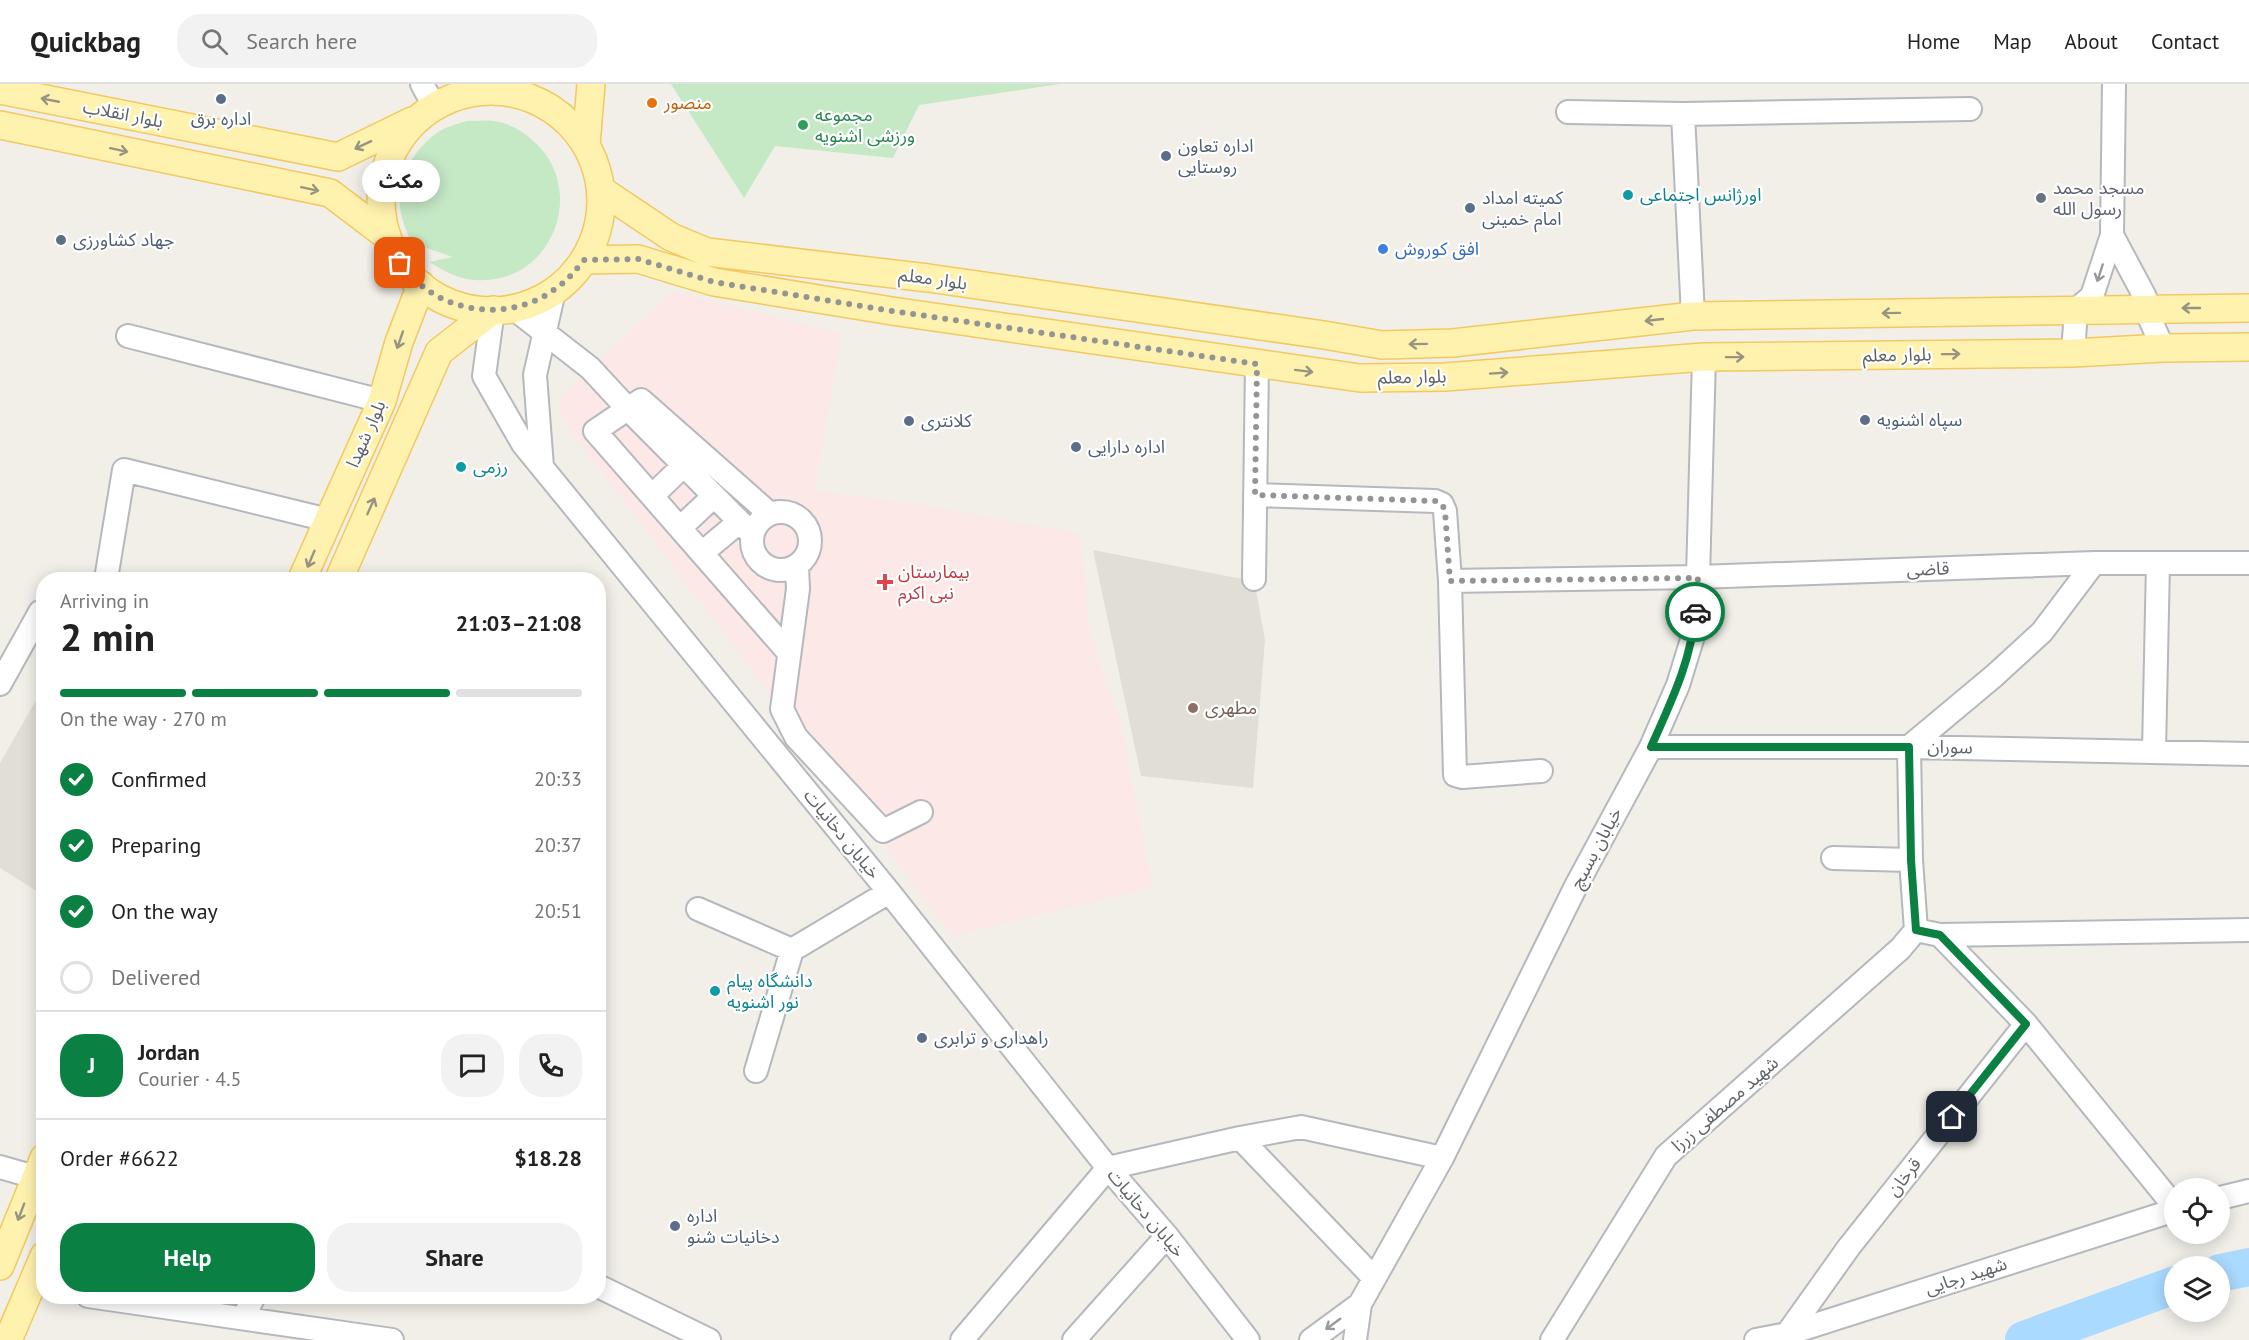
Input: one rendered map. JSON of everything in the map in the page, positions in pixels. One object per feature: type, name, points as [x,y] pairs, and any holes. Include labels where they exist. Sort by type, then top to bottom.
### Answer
[{"type":"main road","points":[[424,103],[396,144],[384,174],[381,205],[387,236],[400,263],[421,285],[451,303],[471,309],[503,309],[534,301],[554,291],[584,260],[598,226],[601,190],[596,167],[586,145],[591,84]]},
{"type":"main road","name":"بلوار انقلاب","points":[[0,90],[338,157],[424,103],[469,89],[497,91],[533,98],[563,117],[586,145]]},
{"type":"main road","name":"بلوار انقلاب","points":[[0,125],[330,193],[387,236]]},
{"type":"main road","name":"بلوار معلم","points":[[601,190],[671,237],[707,252],[928,278],[1382,345],[1453,343],[1693,316],[2249,308]]},
{"type":"main road","name":"بلوار معلم","points":[[584,260],[638,259],[714,282],[892,311],[1257,364],[1371,378],[1445,377],[1704,357],[2073,353],[2163,348],[2249,347]]},
{"type":"main road","name":"بلوار شهدا","points":[[305,572],[382,401],[399,342],[421,285]]},
{"type":"main road","name":"بلوار شهدا","points":[[342,572],[440,352],[503,309]]},
{"type":"main road","points":[[0,1266],[36,1176]]},
{"type":"main road","points":[[8,1340],[36,1291]]},
{"type":"street","points":[[2073,353],[2076,310],[2092,296],[2112,235],[2114,84]]},
{"type":"street","points":[[1568,112],[1683,114],[1970,109]]},
{"type":"street","points":[[1683,114],[1693,316]]},
{"type":"street","points":[[2112,235],[2145,297],[2145,308],[2163,348]]},
{"type":"street","points":[[542,468],[535,375],[554,291]]},
{"type":"street","points":[[503,309],[590,368],[683,466],[746,528],[754,554],[759,562],[778,571],[797,566],[809,551],[809,532],[798,517],[780,512],[770,514],[756,525],[746,528],[702,553]]},
{"type":"street","name":"خیابان دخانیات","points":[[503,309],[484,376],[523,444],[890,892],[1108,1168],[1167,1236],[1248,1340]]},
{"type":"street","points":[[128,336],[382,401]]},
{"type":"street","name":"خیابان بسبچ","points":[[1360,1304],[1373,1277],[1442,1158],[1575,888],[1651,747],[1678,685],[1694,633],[1698,578],[1704,357]]},
{"type":"street","points":[[1254,579],[1257,364]]},
{"type":"street","points":[[770,514],[641,400],[595,431],[789,653]]},
{"type":"street","points":[[652,496],[683,466]]},
{"type":"street","points":[[107,572],[124,470],[328,520]]},
{"type":"street","points":[[1255,495],[1435,501],[1442,504],[1445,511],[1450,581],[1455,775],[1462,777],[1541,771]]},
{"type":"street","points":[[680,528],[714,496]]},
{"type":"street","points":[[2094,563],[2042,632],[1994,676],[1909,747],[1911,860],[1916,930],[1940,935],[2249,930]]},
{"type":"street","name":"قاضی","points":[[1450,581],[1698,578],[2094,563],[2249,563]]},
{"type":"street","points":[[2154,751],[2158,563]]},
{"type":"street","points":[[797,566],[798,589],[782,709],[796,737],[883,831],[921,812]]},
{"type":"street","points":[[0,684],[36,619]]},
{"type":"street","name":"سوران","points":[[1651,747],[1909,747],[2249,753]]},
{"type":"street","points":[[1833,858],[1911,860]]},
{"type":"street","points":[[756,1071],[792,950],[890,892]]},
{"type":"street","points":[[698,909],[792,950]]},
{"type":"street","name":"شهید مصطفی زرزا","points":[[1552,1340],[1666,1156],[1900,949],[1916,930]]},
{"type":"street","points":[[1940,935],[2026,1024],[2164,1194]]},
{"type":"street","name":"قرخان","points":[[1787,1334],[1849,1247],[2026,1024]]},
{"type":"street","points":[[962,1340],[1108,1168],[1240,1138],[1301,1127],[1442,1158]]},
{"type":"street","points":[[1240,1138],[1373,1277]]},
{"type":"street","points":[[0,1167],[36,1168]]},
{"type":"street","points":[[2230,1196],[2249,1191]]},
{"type":"street","name":"شهید رجایی","points":[[1756,1340],[1787,1334],[2164,1212]]},
{"type":"street","points":[[1074,1340],[1167,1236]]},
{"type":"street","points":[[606,1290],[709,1340]]},
{"type":"street","points":[[147,1304],[392,1340]]},
{"type":"street","points":[[244,1317],[250,1304]]},
{"type":"street","points":[[1311,1340],[1360,1304]]},
{"type":"street","points":[[1355,1340],[1360,1304]]},
{"type":"shaded area","name":"بیمارستان نبی اکرم","points":[[674,291],[842,334],[814,490],[941,508],[1080,534],[1090,631],[1104,680],[1119,715],[1152,887],[953,936],[572,433],[557,403],[581,377]]},
{"type":"shaded area","name":"مطهری","points":[[1093,550],[1237,578],[1254,579],[1265,640],[1253,788],[1141,776]]},
{"type":"shaded area","points":[[36,700],[36,891],[0,868],[0,763]]},
{"type":"green space","name":"مجموعه ورزشی اشنویه","points":[[671,84],[1060,84],[919,105],[893,158],[775,146],[744,198]]},
{"type":"green space","points":[[467,121],[499,122],[523,133],[549,159],[558,182],[560,206],[554,230],[543,251],[525,267],[502,278],[475,280],[463,278],[429,262],[453,257],[412,243],[400,208],[402,183],[406,170],[420,148],[440,131]]},
{"type":"waterway","points":[[2230,1271],[2249,1267]]},
{"type":"waterway","points":[[2024,1340],[2164,1289]]},
{"type":"way so far","points":[[400,263],[432,293],[451,303],[471,309],[513,308],[534,301],[554,291],[584,260],[638,259],[714,282],[892,311],[1257,364],[1255,495],[1435,501],[1442,504],[1445,511],[1450,581],[1698,578],[1695,612]]},
{"type":"place","name":"اداره برق","points":[[221,99]]},
{"type":"place","name":"منصور","points":[[652,103]]},
{"type":"place","name":"مجموعه ورزشی اشنویه","points":[[803,125]]},
{"type":"place","name":"اداره تعاون روستایی","points":[[1166,156]]},
{"type":"place","name":"اورژانس اجتماعی","points":[[1628,195]]},
{"type":"place","name":"مسجد محمد رسول الله","points":[[2041,198]]},
{"type":"place","name":"کمیته امداد امام خمینی","points":[[1470,208]]},
{"type":"place","name":"جهاد کشاورزی","points":[[61,240]]},
{"type":"place","name":"افق کوروش","points":[[1383,249]]},
{"type":"place","name":"مکث","points":[[400,263]]},
{"type":"place","name":"سپاه اشنویه","points":[[1865,420]]},
{"type":"place","name":"کلانتری","points":[[909,421]]},
{"type":"place","name":"اداره دارایی","points":[[1076,447]]},
{"type":"place","name":"رزمی","points":[[461,467]]},
{"type":"place","name":"بیمارستان نبی اکرم","points":[[885,582]]},
{"type":"place","name":"مطهری","points":[[1193,708]]},
{"type":"place","name":"دانشگاه پیام نور اشنویه","points":[[715,991]]},
{"type":"place","name":"راهداری و ترابری","points":[[922,1038]]},
{"type":"place","name":"اداره دخانیات شنو","points":[[675,1226]]},
{"type":"route","points":[[1695,612],[1694,633],[1678,685],[1651,747],[1909,747],[1911,860],[1916,930],[1940,935],[2026,1024],[1952,1117]]}]
